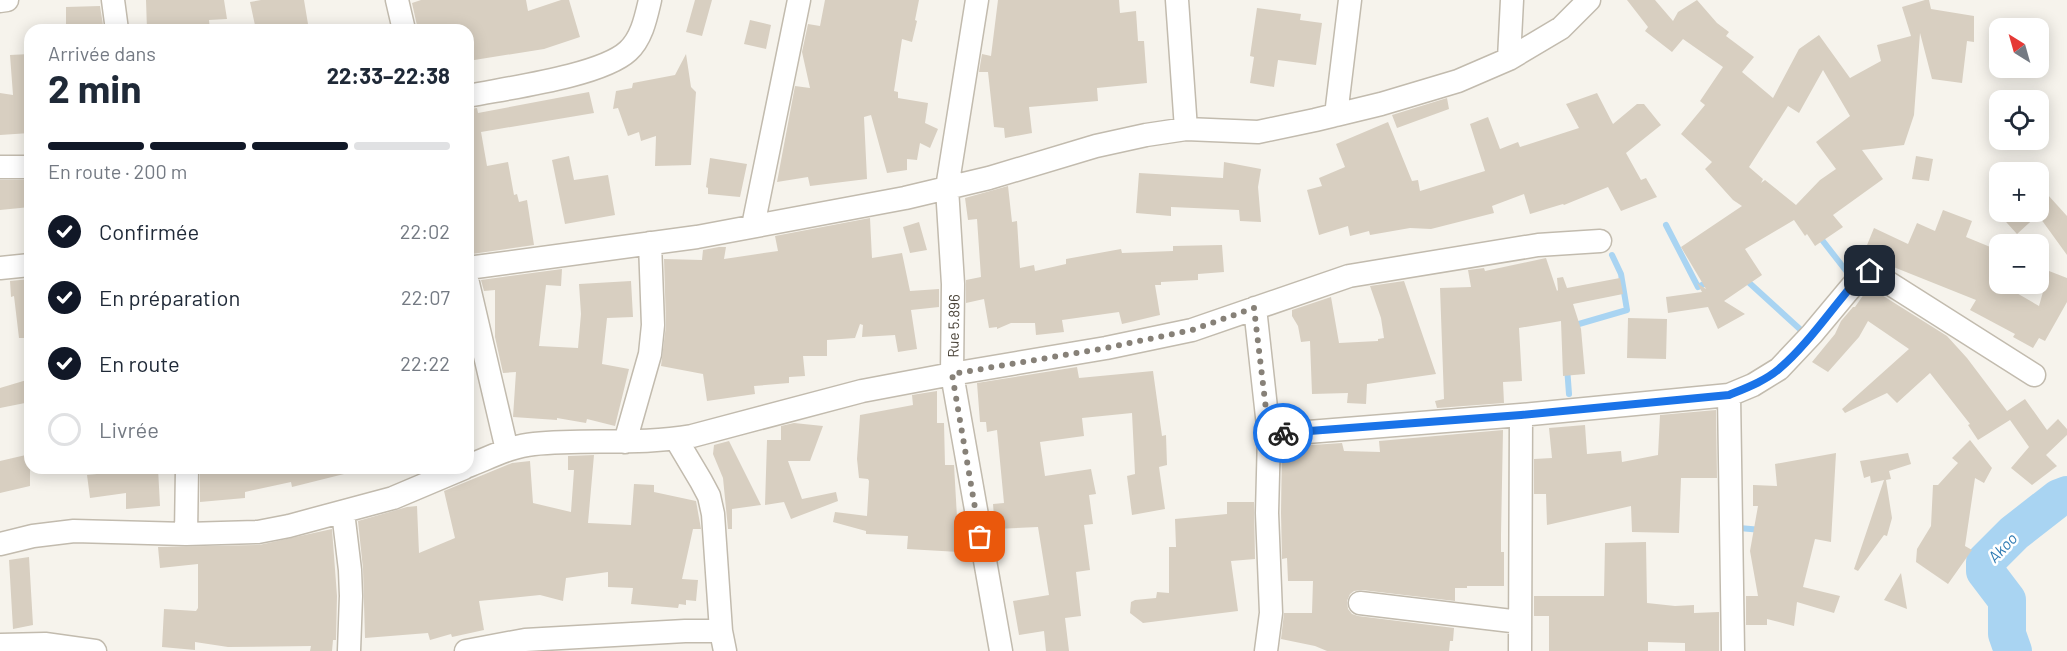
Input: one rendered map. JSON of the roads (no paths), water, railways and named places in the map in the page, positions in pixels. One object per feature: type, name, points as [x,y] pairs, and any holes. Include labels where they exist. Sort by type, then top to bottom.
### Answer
[{"type":"street","points":[[0,1],[7,0]]},
{"type":"street","points":[[113,0],[116,24]]},
{"type":"street","points":[[397,0],[403,24]]},
{"type":"street","points":[[474,95],[590,70],[616,59],[629,50],[641,32],[650,0]]},
{"type":"street","points":[[753,226],[799,0]]},
{"type":"street","name":"Rue 5.896","points":[[977,0],[947,188],[953,284],[952,374],[1000,651]]},
{"type":"street","points":[[1178,0],[1186,129]]},
{"type":"street","points":[[1336,115],[1350,0]]},
{"type":"street","points":[[1509,59],[1512,0]]},
{"type":"street","points":[[474,267],[753,226],[947,188],[1096,146],[1186,129],[1258,132],[1336,115],[1458,81],[1509,59],[1561,28],[1589,0]]},
{"type":"street","points":[[0,167],[24,167]]},
{"type":"street","points":[[474,464],[507,450],[532,444],[676,439],[862,391],[1106,348],[1192,330],[1349,276],[1538,245],[1600,241]]},
{"type":"street","points":[[625,442],[650,354],[653,325],[650,243]]},
{"type":"street","points":[[0,268],[24,266]]},
{"type":"street","points":[[1269,435],[1521,415],[1729,395],[1753,385],[1779,369],[1863,273],[1870,271],[2034,375]]},
{"type":"street","points":[[1254,308],[1269,435],[1267,513],[1271,613],[1266,651]]},
{"type":"street","points":[[474,309],[507,450]]},
{"type":"street","points":[[1729,395],[1733,651]]},
{"type":"street","points":[[1520,651],[1521,415]]},
{"type":"street","points":[[466,651],[525,640],[686,631],[723,641],[713,514],[709,496],[676,439]]},
{"type":"street","points":[[186,534],[187,474]]},
{"type":"street","points":[[0,544],[33,536],[74,531],[186,534],[258,532],[393,498],[450,474]]},
{"type":"street","points":[[343,512],[351,587],[348,651]]},
{"type":"street","points":[[1360,603],[1520,622]]},
{"type":"street","points":[[0,645],[45,644],[95,651]]},
{"type":"waterway","points":[[1666,225],[1698,287],[1710,281]]},
{"type":"waterway","points":[[1819,236],[1847,272]]},
{"type":"waterway","points":[[1572,326],[1627,310],[1621,274],[1612,255]]},
{"type":"waterway","points":[[1745,279],[1802,331]]},
{"type":"waterway","points":[[1567,367],[1569,394]]},
{"type":"waterway","name":"Akoo","points":[[2013,651],[2007,634],[2007,600],[1985,571],[1985,562],[2014,533],[2059,498],[2067,495]]},
{"type":"waterway","points":[[1739,528],[1762,530]]}]
